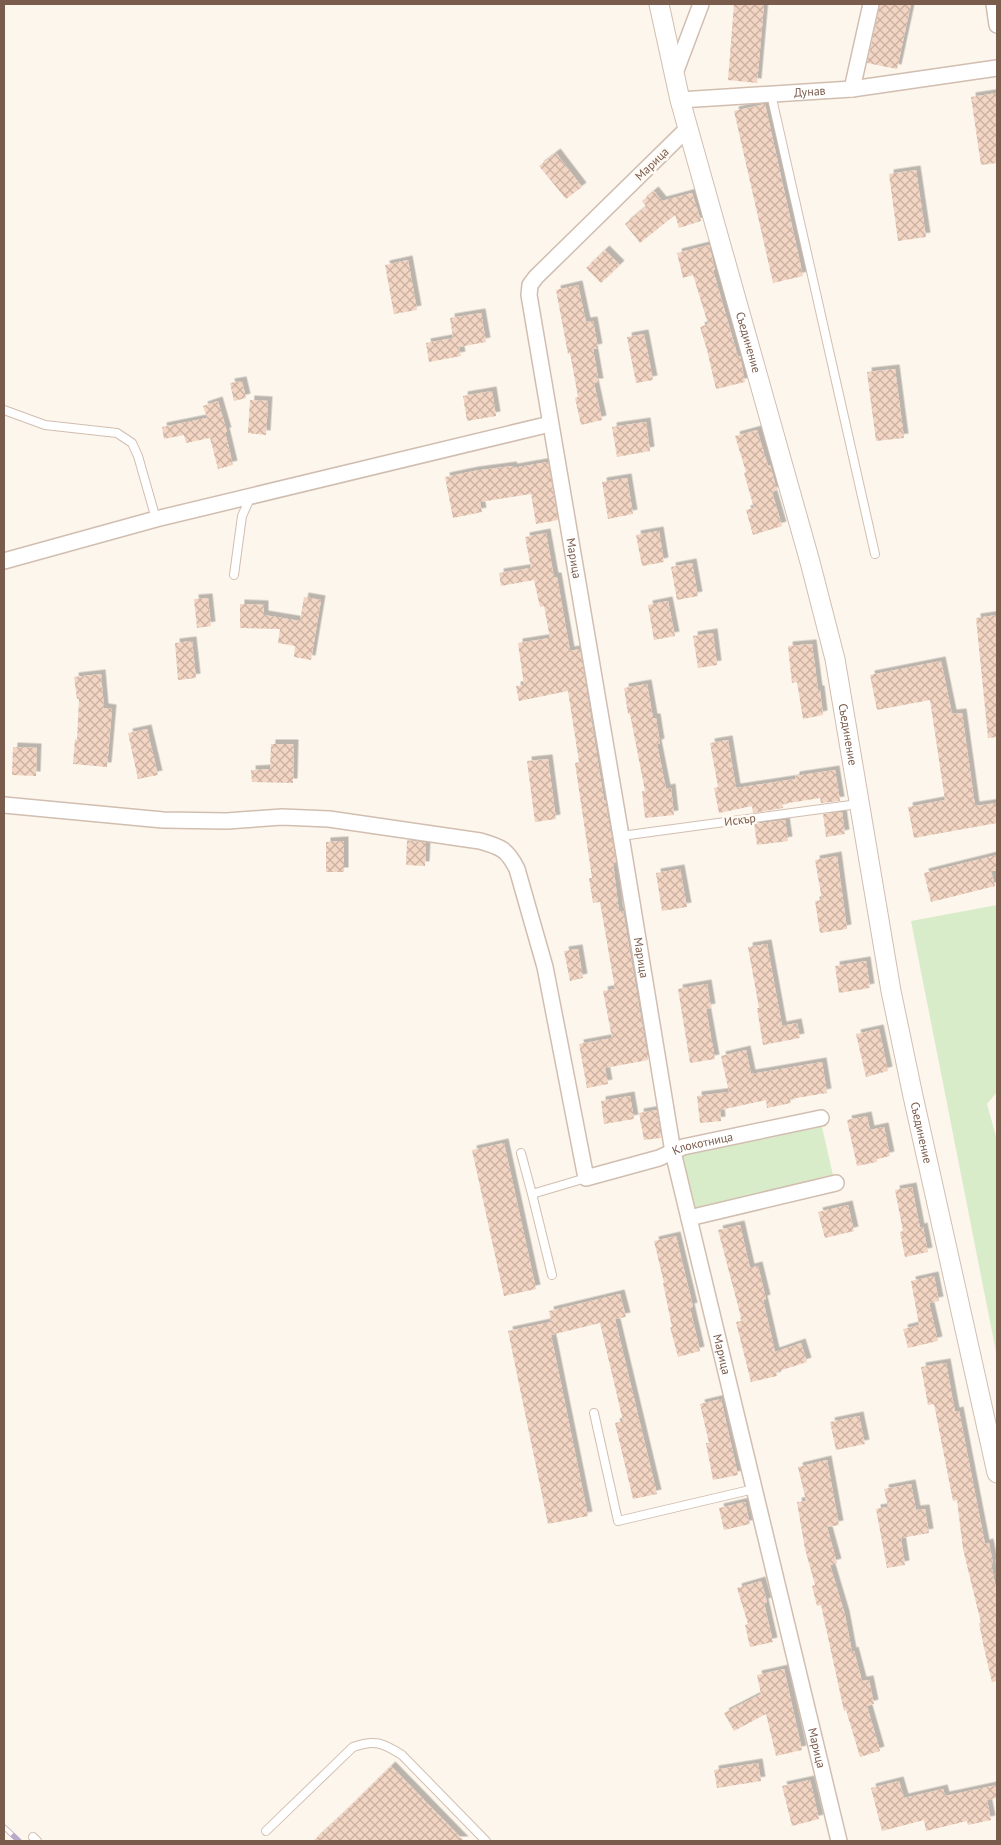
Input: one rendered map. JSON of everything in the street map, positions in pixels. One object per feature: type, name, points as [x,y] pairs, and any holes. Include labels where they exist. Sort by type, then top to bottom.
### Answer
[{"type":"street","name":"Съединение","points":[[659,4],[680,100],[810,562],[835,659],[891,991],[909,1077],[992,1424],[997,1474]]},
{"type":"street","points":[[674,73],[701,4]]},
{"type":"street","points":[[852,89],[871,4]]},
{"type":"street","points":[[994,4],[997,25]]},
{"type":"street","name":"Дунав","points":[[680,100],[852,89],[997,68]]},
{"type":"street","name":"Марица","points":[[688,128],[530,285],[528,296],[621,836],[673,1152],[839,1841]]},
{"type":"street","points":[[4,561],[156,519],[550,424]]},
{"type":"street","points":[[4,805],[163,820],[227,821],[282,817],[329,819],[480,841],[500,846],[510,855],[517,869],[545,967],[586,1178]]},
{"type":"street","name":"Клокотница","points":[[586,1178],[658,1158],[683,1147],[821,1118]]},
{"type":"street","points":[[690,1218],[836,1183]]},
{"type":"lane","points":[[771,94],[875,554]]},
{"type":"lane","points":[[4,410],[45,425],[117,433],[132,443],[138,456],[156,519]]},
{"type":"lane","points":[[234,575],[242,516],[251,496]]},
{"type":"lane","name":"Искър","points":[[621,836],[858,804]]},
{"type":"lane","points":[[521,1153],[552,1275]]},
{"type":"lane","points":[[532,1194],[586,1178]]},
{"type":"lane","points":[[594,1413],[618,1520],[754,1489]]},
{"type":"lane","points":[[266,1831],[353,1747],[365,1742],[377,1742],[391,1748],[402,1756],[486,1841]]},
{"type":"green space","points":[[997,905],[997,1092],[987,1104],[997,1140],[997,1357],[911,921]]},
{"type":"green space","points":[[820,1118],[835,1184],[693,1214],[681,1157],[694,1147]]},
{"type":"building","points":[[734,4],[764,4],[757,83],[728,80]]},
{"type":"building","points":[[880,4],[911,4],[897,69],[867,63]]},
{"type":"building","points":[[997,93],[997,163],[981,165],[971,97]]},
{"type":"building","points":[[765,104],[803,276],[773,283],[734,111]]},
{"type":"building","points":[[556,153],[582,187],[566,199],[539,166]]},
{"type":"building","points":[[916,170],[926,237],[898,241],[889,174]]},
{"type":"building","points":[[654,191],[662,201],[692,193],[701,221],[679,228],[675,215],[640,243],[625,224],[646,206],[642,201]]},
{"type":"building","points":[[709,245],[715,270],[713,270],[738,357],[740,356],[745,382],[716,389],[700,327],[708,324],[693,275],[683,278],[677,253]]},
{"type":"building","points":[[605,250],[620,265],[601,283],[586,268]]},
{"type":"building","points":[[408,260],[417,310],[394,314],[385,265]]},
{"type":"building","points":[[578,285],[586,322],[593,321],[598,348],[593,349],[599,383],[594,383],[602,420],[581,425],[575,398],[578,397],[570,353],[568,354],[556,290]]},
{"type":"building","points":[[481,313],[486,342],[459,347],[461,356],[429,362],[426,343],[453,338],[450,318]]},
{"type":"building","points":[[644,334],[653,380],[636,383],[627,337]]},
{"type":"building","points":[[895,369],[904,438],[876,441],[867,372]]},
{"type":"building","points":[[242,381],[246,398],[234,401],[230,383]]},
{"type":"building","points":[[492,391],[496,416],[467,421],[463,396]]},
{"type":"building","points":[[250,400],[268,401],[266,435],[248,433]]},
{"type":"building","points":[[218,401],[227,432],[225,432],[233,465],[218,469],[210,438],[186,443],[184,435],[164,439],[162,427],[207,418],[203,406]]},
{"type":"building","points":[[646,422],[650,451],[617,457],[612,427]]},
{"type":"building","points":[[757,430],[777,490],[772,492],[782,526],[753,535],[746,510],[754,508],[735,436]]},
{"type":"building","points":[[548,462],[558,520],[536,524],[531,494],[480,502],[482,512],[453,518],[445,477],[474,471],[512,466],[513,468]]},
{"type":"building","points":[[627,478],[633,514],[608,519],[602,482]]},
{"type":"building","points":[[659,531],[664,562],[642,566],[636,535]]},
{"type":"building","points":[[546,533],[554,577],[557,577],[570,651],[580,649],[616,862],[613,863],[619,912],[623,911],[648,1060],[605,1068],[608,1084],[587,1088],[579,1044],[612,1038],[603,991],[615,989],[600,902],[593,903],[589,878],[592,878],[575,763],[579,762],[568,691],[519,701],[516,686],[524,685],[518,643],[550,638],[544,606],[540,607],[534,580],[501,586],[499,573],[531,568],[525,537]]},
{"type":"building","points":[[692,563],[698,596],[677,600],[671,567]]},
{"type":"building","points":[[304,597],[321,600],[311,660],[294,657],[295,646],[278,643],[280,629],[240,628],[240,604],[264,605],[264,615],[300,621]]},
{"type":"building","points":[[208,598],[211,626],[197,628],[194,599]]},
{"type":"building","points":[[668,601],[675,636],[654,640],[648,605]]},
{"type":"building","points":[[997,615],[997,737],[988,738],[976,618]]},
{"type":"building","points":[[713,633],[717,665],[698,668],[693,636]]},
{"type":"building","points":[[192,641],[196,678],[178,680],[175,643]]},
{"type":"building","points":[[812,644],[823,715],[803,719],[797,682],[792,683],[788,646]]},
{"type":"building","points":[[941,661],[952,714],[962,713],[975,806],[997,803],[997,823],[914,838],[908,807],[945,800],[930,700],[877,710],[870,675]]},
{"type":"building","points":[[101,674],[104,708],[112,709],[107,767],[73,764],[75,739],[77,740],[79,699],[77,699],[74,677]]},
{"type":"building","points":[[647,684],[653,718],[656,718],[660,743],[657,744],[666,789],[671,788],[674,815],[645,818],[642,791],[645,791],[624,688]]},
{"type":"building","points":[[147,729],[158,775],[138,779],[128,733]]},
{"type":"building","points":[[728,740],[736,788],[795,779],[795,776],[835,770],[840,801],[821,803],[820,798],[782,804],[783,808],[753,813],[752,806],[719,813],[714,788],[718,787],[710,743]]},
{"type":"building","points":[[271,744],[294,744],[293,783],[252,782],[251,770],[270,769]]},
{"type":"building","points":[[13,747],[37,748],[36,776],[12,775]]},
{"type":"building","points":[[548,759],[556,819],[535,822],[527,761]]},
{"type":"building","points":[[842,812],[845,834],[826,837],[823,814]]},
{"type":"building","points":[[785,820],[788,841],[757,845],[754,824]]},
{"type":"building","points":[[407,840],[426,843],[425,866],[406,865]]},
{"type":"building","points":[[344,841],[344,872],[326,872],[326,842]]},
{"type":"building","points":[[997,855],[997,871],[991,871],[995,886],[931,902],[924,873]]},
{"type":"building","points":[[837,856],[847,929],[820,933],[815,901],[822,900],[815,860]]},
{"type":"building","points":[[680,869],[687,907],[662,911],[656,873]]},
{"type":"building","points":[[767,944],[782,1026],[797,1023],[800,1038],[763,1045],[757,1008],[759,1008],[748,947]]},
{"type":"building","points":[[578,949],[583,978],[570,981],[564,951]]},
{"type":"building","points":[[866,961],[870,988],[839,993],[835,966]]},
{"type":"building","points":[[707,984],[711,1008],[706,1009],[715,1059],[690,1063],[678,989]]},
{"type":"building","points":[[879,1029],[888,1071],[866,1077],[856,1034]]},
{"type":"building","points":[[746,1050],[751,1074],[822,1062],[827,1093],[790,1099],[791,1103],[767,1108],[766,1100],[720,1110],[721,1121],[700,1123],[697,1096],[729,1092],[721,1056]]},
{"type":"building","points":[[630,1096],[634,1119],[604,1124],[601,1101]]},
{"type":"building","points":[[657,1110],[661,1138],[644,1140],[639,1113]]},
{"type":"building","points":[[867,1116],[870,1130],[884,1127],[890,1156],[877,1159],[877,1162],[857,1166],[847,1120]]},
{"type":"building","points":[[504,1143],[536,1289],[504,1296],[472,1150]]},
{"type":"building","points":[[912,1187],[920,1228],[923,1227],[928,1252],[905,1257],[900,1232],[903,1231],[895,1190]]},
{"type":"building","points":[[848,1205],[854,1231],[825,1238],[818,1212]]},
{"type":"building","points":[[740,1225],[750,1268],[758,1266],[766,1299],[763,1300],[775,1352],[801,1343],[807,1362],[776,1372],[777,1376],[751,1382],[736,1322],[742,1321],[718,1230]]},
{"type":"building","points":[[676,1236],[693,1307],[690,1308],[700,1351],[678,1357],[670,1327],[672,1327],[664,1283],[654,1241]]},
{"type":"building","points":[[934,1276],[939,1301],[929,1303],[938,1341],[908,1348],[903,1329],[919,1325],[911,1281]]},
{"type":"building","points":[[620,1294],[626,1317],[615,1319],[657,1494],[633,1499],[615,1423],[623,1421],[600,1323],[551,1335],[588,1516],[548,1524],[508,1331],[551,1322],[549,1311]]},
{"type":"building","points":[[946,1363],[955,1412],[959,1411],[985,1544],[989,1543],[993,1564],[991,1564],[997,1594],[997,1681],[992,1682],[979,1623],[981,1623],[963,1549],[957,1500],[953,1501],[934,1404],[928,1405],[921,1367]]},
{"type":"building","points":[[721,1399],[738,1475],[713,1480],[706,1443],[709,1443],[700,1404]]},
{"type":"building","points":[[859,1416],[865,1444],[836,1450],[830,1422]]},
{"type":"building","points":[[827,1460],[839,1525],[827,1527],[837,1563],[830,1565],[845,1615],[852,1652],[854,1651],[862,1681],[869,1680],[874,1704],[867,1706],[880,1751],[860,1757],[846,1710],[844,1711],[821,1605],[817,1606],[812,1586],[815,1585],[805,1549],[797,1502],[806,1501],[798,1467]]},
{"type":"building","points":[[911,1484],[916,1510],[925,1509],[929,1533],[901,1538],[905,1565],[887,1568],[876,1509],[888,1507],[884,1489]]},
{"type":"building","points":[[745,1502],[750,1524],[724,1530],[719,1508]]},
{"type":"building","points":[[761,1581],[767,1602],[764,1603],[773,1642],[750,1647],[745,1625],[748,1624],[737,1588]]},
{"type":"building","points":[[784,1669],[802,1750],[776,1756],[766,1714],[734,1731],[724,1713],[761,1694],[757,1675]]},
{"type":"building","points":[[758,1763],[761,1781],[717,1788],[714,1770]]},
{"type":"building","points":[[391,1766],[464,1841],[313,1841],[338,1818]]},
{"type":"building","points":[[810,1780],[819,1819],[792,1826],[782,1786]]},
{"type":"building","points":[[899,1781],[904,1798],[943,1789],[945,1796],[997,1785],[997,1798],[987,1800],[991,1820],[968,1825],[967,1821],[926,1831],[924,1820],[882,1831],[871,1788]]},
{"type":"railway","points":[[4,1827],[19,1841]]}]
